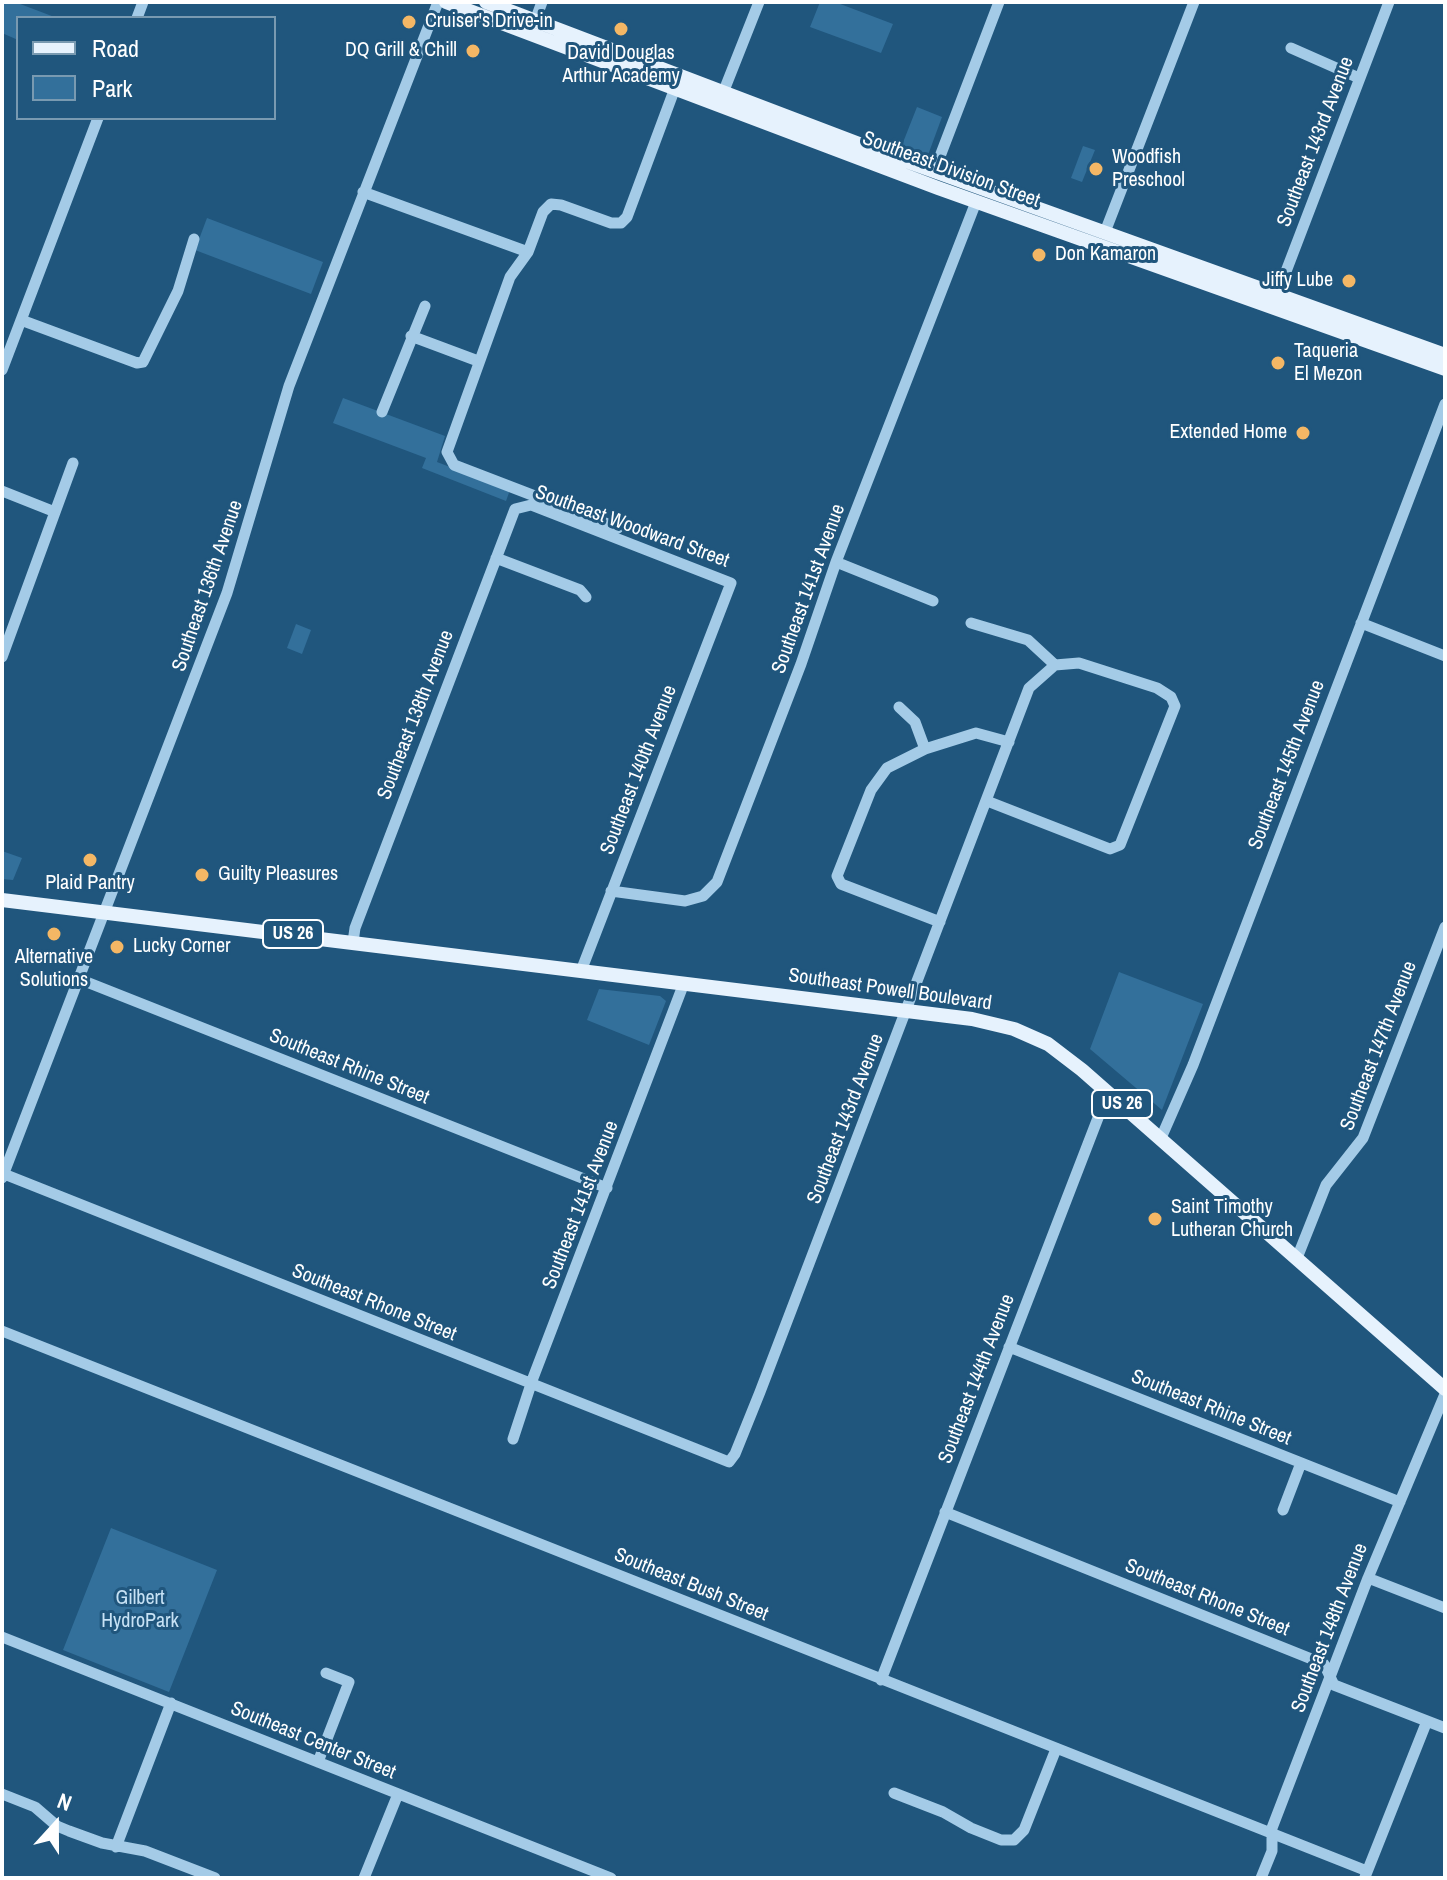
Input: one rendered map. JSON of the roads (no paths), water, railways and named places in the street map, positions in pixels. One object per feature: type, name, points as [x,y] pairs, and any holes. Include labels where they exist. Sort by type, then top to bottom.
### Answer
[{"type":"main road","name":"Southeast Division Street","points":[[446,2],[675,88],[721,99],[934,172],[980,196],[1231,292],[1445,369]]},
{"type":"main road","name":"Southeast Division Street","points":[[486,2],[886,169],[1105,232],[1445,355]]},
{"type":"main road","points":[[886,169],[901,168],[930,177],[934,172]]},
{"type":"main road","points":[[1231,292],[1266,298],[1277,295]]},
{"type":"main road","name":"Southeast Powell Boulevard","points":[[2,890],[186,924],[200,922],[907,1011],[991,1022],[1027,1034],[1066,1057],[1108,1092],[1445,1392]]},
{"type":"main road","name":"Southeast Powell Boulevard","points":[[2,900],[106,909]]},
{"type":"street","name":"Southeast 136th Avenue","points":[[3,1176],[238,563],[281,411],[438,2]]},
{"type":"street","points":[[535,21],[542,2]]},
{"type":"street","points":[[721,99],[759,2]]},
{"type":"street","points":[[934,172],[999,2]]},
{"type":"street","points":[[1105,232],[1194,2]]},
{"type":"street","name":"Southeast 143rd Avenue","points":[[1277,295],[1389,2]]},
{"type":"street","points":[[1291,48],[1359,78]]},
{"type":"street","points":[[411,336],[478,361],[510,277],[528,252],[543,212],[551,204],[611,223],[621,223],[627,217],[675,88]]},
{"type":"street","points":[[2,370],[97,120]]},
{"type":"street","points":[[363,192],[528,252]]},
{"type":"street","name":"Southeast 141st Avenue","points":[[611,891],[685,901],[703,896],[717,882],[801,664],[836,562],[980,196]]},
{"type":"street","points":[[21,320],[137,363],[148,358],[178,291],[194,239]]},
{"type":"street","points":[[382,412],[425,306]]},
{"type":"street","name":"Southeast Woodward Street","points":[[478,361],[451,434],[449,459],[454,465],[618,528]]},
{"type":"street","name":"Southeast 145th Avenue","points":[[1161,1138],[1193,1065],[1445,404]]},
{"type":"street","points":[[2,657],[73,463]]},
{"type":"street","points":[[2,491],[55,512]]},
{"type":"street","name":"Southeast Woodward Street","points":[[521,505],[531,505],[731,583]]},
{"type":"street","name":"Southeast 138th Avenue","points":[[353,942],[360,915],[496,558],[515,509],[521,505]]},
{"type":"street","points":[[496,558],[580,590],[586,597]]},
{"type":"street","points":[[836,562],[933,601]]},
{"type":"street","name":"Southeast 140th Avenue","points":[[581,971],[731,583]]},
{"type":"street","points":[[971,623],[1028,640],[1055,665],[1079,663],[1157,688],[1171,697],[1175,706],[1126,838],[1120,845],[1110,849],[987,801]]},
{"type":"street","points":[[1361,623],[1445,656]]},
{"type":"street","name":"Southeast 143rd Avenue","points":[[732,1460],[1029,688],[1055,665]]},
{"type":"street","points":[[899,707],[915,722],[925,749]]},
{"type":"street","points":[[940,922],[841,884],[837,876],[877,778],[887,768],[925,749],[976,733],[1009,742]]},
{"type":"street","name":"Southeast 147th Avenue","points":[[1297,1258],[1326,1185],[1363,1138],[1445,927]]},
{"type":"street","name":"Southeast Rhine Street","points":[[79,979],[607,1188]]},
{"type":"street","name":"Southeast 141st Avenue","points":[[513,1439],[684,983]]},
{"type":"street","name":"Southeast 144th Avenue","points":[[881,1680],[1108,1092]]},
{"type":"street","name":"Southeast Rhone Street","points":[[3,1176],[715,1459],[732,1460]]},
{"type":"street","name":"Southeast Bush Street","points":[[2,1331],[1366,1875]]},
{"type":"street","name":"Southeast Rhine Street","points":[[1009,1347],[1400,1502]]},
{"type":"street","name":"Southeast 148th Avenue","points":[[1261,1878],[1272,1851],[1272,1835],[1330,1676],[1445,1392]]},
{"type":"street","points":[[1283,1510],[1301,1463]]},
{"type":"street","name":"Southeast Rhone Street","points":[[945,1512],[1324,1664],[1334,1685],[1445,1728]]},
{"type":"street","points":[[1368,1578],[1445,1608]]},
{"type":"street","name":"Southeast Center Street","points":[[2,1637],[611,1878]]},
{"type":"street","points":[[318,1762],[349,1682],[326,1673]]},
{"type":"street","points":[[116,1847],[171,1703]]},
{"type":"street","points":[[1366,1875],[1427,1721]]},
{"type":"street","points":[[894,1793],[981,1832],[1014,1840],[1024,1830],[1056,1749]]},
{"type":"street","points":[[2,1794],[35,1807],[57,1826],[116,1847],[145,1851],[215,1878]]},
{"type":"street","points":[[364,1878],[398,1794]]},
{"type":"place","name":"Cruiser's Drive-in","points":[[409,22]]},
{"type":"place","name":"David Douglas Arthur Academy","points":[[621,29]]},
{"type":"place","name":"DQ Grill & Chill","points":[[473,51]]},
{"type":"place","name":"Woodfish Preschool","points":[[1096,169]]},
{"type":"place","name":"Don Kamaron","points":[[1039,255]]},
{"type":"place","name":"Jiffy Lube","points":[[1349,281]]},
{"type":"place","name":"Taqueria El Mezon","points":[[1278,363]]},
{"type":"place","name":"Extended Home","points":[[1303,433]]},
{"type":"place","name":"Plaid Pantry","points":[[90,860]]},
{"type":"place","name":"Guilty Pleasures","points":[[202,875]]},
{"type":"place","name":"Alternative Solutions","points":[[54,934]]},
{"type":"place","name":"Lucky Corner","points":[[117,947]]},
{"type":"place","name":"Saint Timothy Lutheran Church","points":[[1155,1219]]},
{"type":"park label","name":"Gilbert HydroPark","points":[[140,1610]]}]
